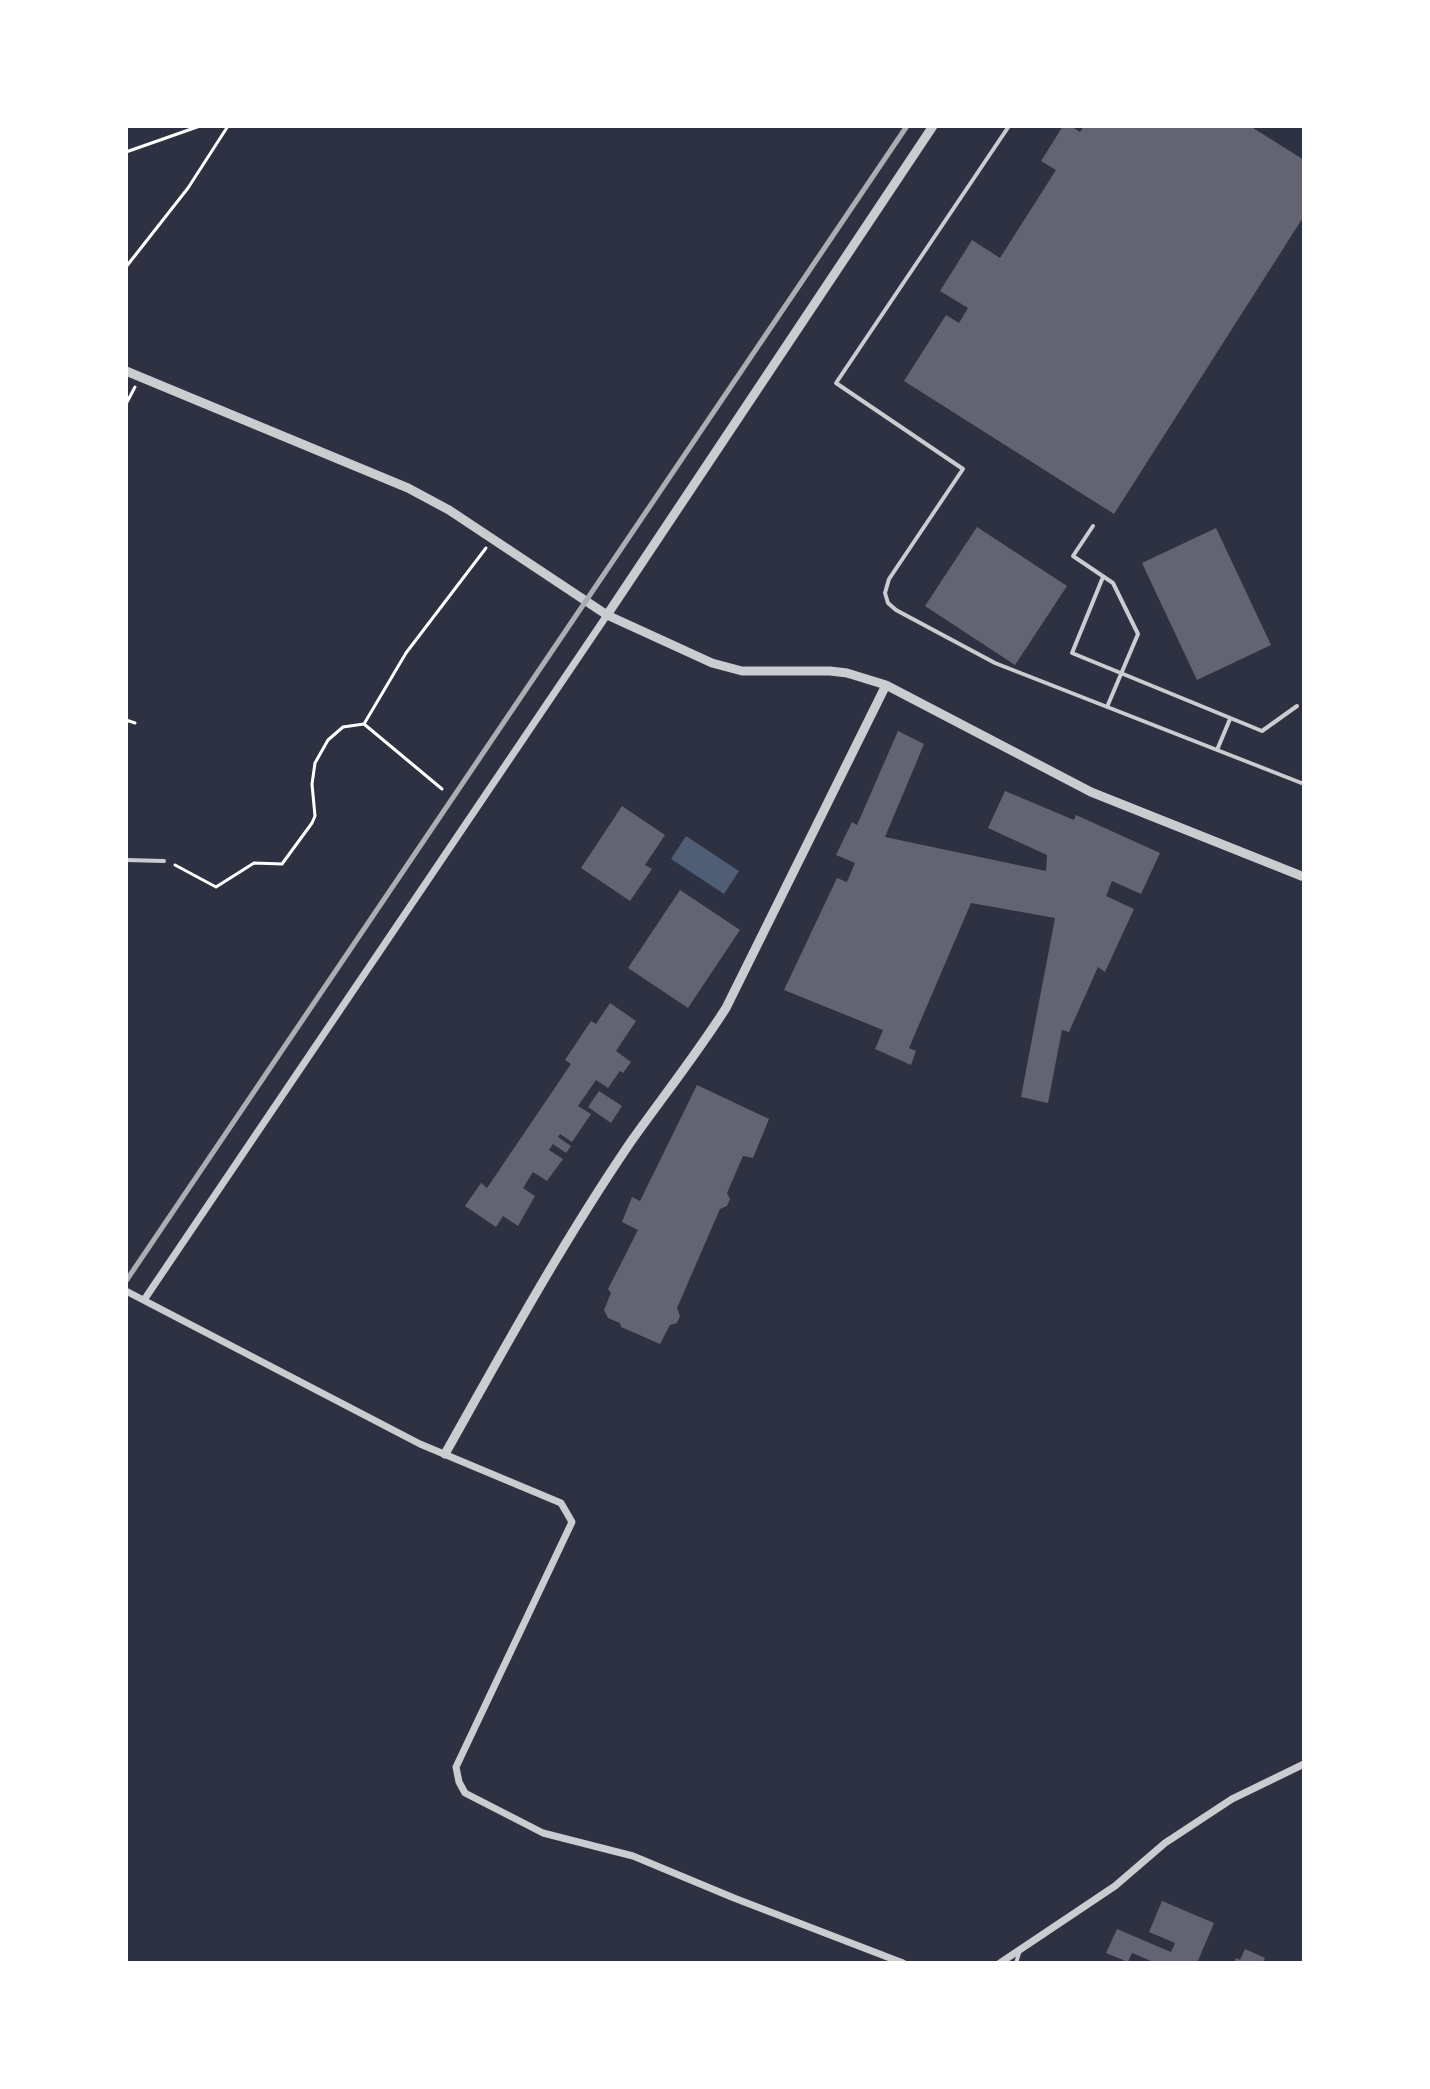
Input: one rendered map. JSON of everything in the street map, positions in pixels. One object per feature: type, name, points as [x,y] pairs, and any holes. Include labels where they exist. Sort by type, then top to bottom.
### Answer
[{"type":"street","points":[[144,1300],[933,126]]},
{"type":"street","points":[[126,371],[408,488],[493,539],[607,615],[727,668],[767,673],[830,671],[886,685],[1091,792],[1304,877]]},
{"type":"street","points":[[445,1454],[587,1210],[726,1008],[886,685]]},
{"type":"street","points":[[126,1291],[420,1444],[561,1503],[572,1522],[456,1767],[465,1793],[543,1833],[633,1856],[903,1963]]},
{"type":"street","points":[[1000,1963],[1115,1886],[1165,1843],[1232,1799],[1304,1764]]},
{"type":"lane","points":[[1009,126],[836,383],[963,469],[889,579],[885,593],[888,603],[904,617],[995,663],[1304,784]]},
{"type":"lane","points":[[1093,526],[1073,556],[1113,583],[1138,634],[1107,707]]},
{"type":"lane","points":[[1103,577],[1072,653],[1262,731],[1297,706]]},
{"type":"lane","points":[[1217,750],[1230,718]]},
{"type":"lane","points":[[126,860],[164,861]]},
{"type":"lane","points":[[1016,1963],[1021,1948]]},
{"type":"path","points":[[126,152],[200,126]]},
{"type":"path","points":[[126,267],[188,188],[228,126]]},
{"type":"path","points":[[126,404],[141,377]]},
{"type":"path","points":[[364,724],[415,640],[493,539]]},
{"type":"path","points":[[126,720],[135,723]]},
{"type":"path","points":[[164,861],[216,887],[254,863],[282,864],[315,816],[312,784],[315,763],[328,740],[343,727],[364,724],[442,789]]},
{"type":"water","points":[[686,836],[739,871],[724,894],[671,859]]},
{"type":"building","points":[[1063,126],[1071,126],[1080,132],[1084,126],[1250,126],[1304,160],[1304,216],[1114,514],[904,381],[946,315],[959,323],[968,308],[940,291],[972,240],[1000,258],[1056,170],[1041,161]]},
{"type":"building","points":[[977,527],[1067,586],[1015,665],[925,606]]},
{"type":"building","points":[[1216,528],[1271,645],[1197,680],[1142,563]]},
{"type":"building","points":[[898,731],[924,744],[885,837],[1046,871],[1047,855],[988,828],[1005,791],[1074,820],[1076,815],[1160,853],[1141,894],[1112,881],[1106,896],[1134,909],[1105,972],[1098,967],[1069,1032],[1062,1030],[1048,1103],[1021,1097],[1055,918],[971,903],[909,1048],[916,1051],[911,1065],[875,1049],[883,1030],[784,990],[837,878],[847,882],[855,863],[836,855],[852,822],[857,825]]},
{"type":"building","points":[[622,806],[665,835],[645,865],[652,869],[630,901],[581,868]]},
{"type":"building","points":[[680,890],[740,930],[688,1008],[628,968]]},
{"type":"building","points":[[610,1003],[636,1021],[616,1051],[631,1062],[608,1088],[596,1080],[578,1106],[591,1114],[572,1142],[560,1134],[558,1137],[571,1146],[566,1153],[553,1144],[549,1150],[563,1159],[547,1181],[533,1172],[523,1188],[535,1196],[518,1226],[503,1216],[496,1227],[465,1206],[481,1183],[487,1188],[571,1064],[565,1060],[591,1021],[596,1024]]},
{"type":"building","points":[[697,1085],[769,1119],[753,1158],[743,1156],[727,1193],[730,1199],[727,1206],[720,1209],[677,1308],[680,1316],[677,1323],[670,1325],[660,1344],[621,1327],[620,1323],[608,1318],[604,1310],[611,1293],[608,1289],[638,1230],[622,1222],[632,1197],[640,1201]]},
{"type":"building","points":[[599,1091],[622,1106],[611,1123],[588,1107]]},
{"type":"building","points":[[1162,1901],[1214,1923],[1197,1963],[1156,1963],[1132,1953],[1128,1962],[1106,1953],[1117,1929],[1171,1952],[1175,1943],[1149,1932]]},
{"type":"building","points":[[1245,1949],[1265,1958],[1263,1963],[1234,1963],[1236,1958],[1240,1960]]},
{"type":"railway","points":[[126,1281],[907,126]]}]
